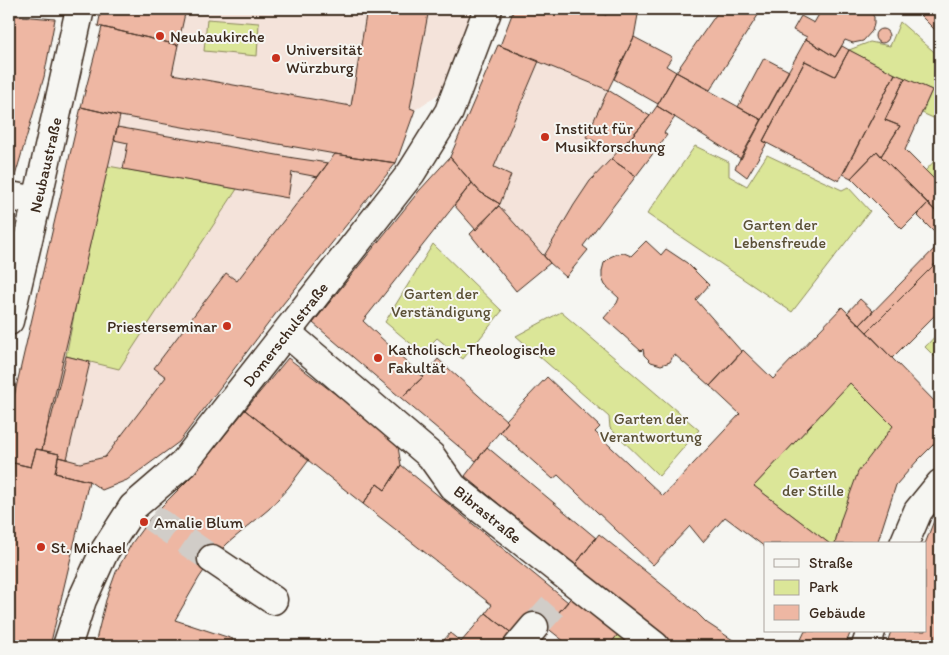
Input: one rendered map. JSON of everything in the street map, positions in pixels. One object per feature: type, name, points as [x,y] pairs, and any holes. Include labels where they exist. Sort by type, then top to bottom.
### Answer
[{"type":"street","name":"Neubaustraße","points":[[9,321],[13,286],[37,201],[80,9]]},
{"type":"street","name":"Domerschulstraße","points":[[67,646],[82,600],[104,552],[133,507],[183,464],[411,174],[449,112],[488,9]]},
{"type":"street","points":[[10,196],[37,201]]},
{"type":"street","name":"Bibrastraße","points":[[287,333],[432,456],[453,487],[567,589],[655,646]]},
{"type":"street","points":[[905,542],[918,511],[940,484]]},
{"type":"street","points":[[212,559],[273,600]]},
{"type":"street","points":[[866,646],[871,632]]},
{"type":"shaded area","points":[[100,9],[477,9],[446,89],[415,110],[396,163],[283,304],[179,442],[127,480],[102,490],[89,481],[50,646],[9,646],[9,418],[81,107],[102,27],[98,26]]},
{"type":"shaded area","name":"Institut für Musikforschung","points":[[498,45],[608,90],[650,116],[590,181],[544,256],[499,206],[500,204],[480,192],[450,157]]},
{"type":"green space","points":[[207,19],[259,23],[257,56],[204,51]]},
{"type":"green space","points":[[900,22],[940,57],[940,121],[922,113],[932,90],[895,74],[849,50],[870,42],[890,46]]},
{"type":"green space","name":"Garten der Lebensfreude","points":[[695,146],[729,162],[729,176],[747,186],[767,155],[842,190],[848,187],[870,211],[792,312],[647,214]]},
{"type":"green space","points":[[940,155],[940,185],[925,171]]},
{"type":"green space","points":[[108,166],[237,189],[119,369],[66,356],[79,290]]},
{"type":"green space","name":"Garten der Verständigung","points":[[433,244],[502,311],[463,359],[437,338],[422,353],[385,322]]},
{"type":"green space","name":"Garten der Verantwortung","points":[[561,312],[699,430],[659,476],[610,428],[609,417],[516,336]]},
{"type":"green space","points":[[940,331],[940,362],[925,347]]},
{"type":"green space","name":"Garten der Stille","points":[[850,383],[893,426],[841,519],[835,542],[827,542],[754,486]]},
{"type":"green space","points":[[621,631],[640,646],[609,646]]},
{"type":"building","name":"Neubaukirche","points":[[100,9],[186,9],[178,45],[98,26]]},
{"type":"building","points":[[367,9],[429,9],[410,108],[415,110],[396,163],[120,116],[81,107],[102,27],[178,45],[172,74],[351,106]]},
{"type":"building","points":[[514,9],[586,9],[606,15],[607,9],[639,9],[634,37],[608,90],[500,46]]},
{"type":"building","points":[[586,9],[607,9],[606,15]]},
{"type":"building","points":[[720,9],[762,9],[710,90],[676,72]]},
{"type":"building","points":[[822,9],[869,9],[874,17],[872,31],[863,41],[853,43],[845,40],[835,57],[806,39],[807,37],[793,30],[801,16],[814,23]]},
{"type":"building","points":[[909,9],[940,9],[940,35],[920,15]]},
{"type":"building","points":[[9,15],[55,19],[44,77],[13,183],[9,182],[9,66],[12,52],[9,51]]},
{"type":"building","points":[[882,29],[887,31],[889,36],[887,41],[882,43],[877,41],[875,36],[877,31]]},
{"type":"building","points":[[634,37],[672,57],[666,66],[676,72],[658,104],[614,79]]},
{"type":"building","points":[[806,39],[835,57],[842,46],[849,50],[835,76],[805,61],[763,141],[767,143],[747,177],[735,168]]},
{"type":"building","points":[[498,45],[539,61],[494,167],[511,175],[500,204],[480,192],[450,157]]},
{"type":"building","points":[[849,50],[895,74],[839,181],[763,141],[805,61],[835,76]]},
{"type":"building","points":[[764,58],[789,71],[762,120],[738,107]]},
{"type":"building","points":[[676,72],[762,120],[741,159],[657,106]]},
{"type":"building","points":[[895,74],[905,78],[885,120],[900,126],[881,156],[877,151],[851,178],[843,174]]},
{"type":"building","points":[[905,78],[932,90],[905,150],[940,185],[940,216],[881,156],[900,126],[885,120]]},
{"type":"building","points":[[608,90],[650,116],[618,152],[586,137]]},
{"type":"building","points":[[657,106],[675,117],[664,133],[667,135],[636,176],[611,159]]},
{"type":"building","points":[[81,107],[120,116],[42,450],[36,449],[31,467],[9,462],[9,418]]},
{"type":"building","points":[[117,127],[328,163],[318,177],[292,172],[288,198],[123,169],[128,143],[114,140]]},
{"type":"building","points":[[877,151],[928,203],[902,229],[851,178]]},
{"type":"building","name":"Priesterseminar","points":[[335,154],[396,163],[283,304],[179,442],[127,480],[102,490],[89,481],[55,473],[58,457],[80,463],[105,457],[166,377],[154,368],[226,273],[237,281]]},
{"type":"building","points":[[450,157],[472,183],[363,321],[423,377],[401,398],[313,323],[419,191]]},
{"type":"building","points":[[611,159],[636,176],[583,246],[588,250],[566,277],[544,256],[590,181]]},
{"type":"building","points":[[472,183],[480,192],[500,204],[476,230],[454,205]]},
{"type":"building","points":[[928,203],[940,216],[940,238],[917,215]]},
{"type":"building","points":[[499,206],[550,263],[516,291],[470,234]]},
{"type":"building","points":[[646,241],[661,255],[666,249],[687,263],[709,285],[696,300],[742,352],[710,386],[674,354],[670,362],[661,365],[651,362],[644,355],[643,349],[641,351],[604,318],[619,298],[605,285],[602,278],[604,263],[610,257],[617,254],[624,253],[631,256]]},
{"type":"building","points":[[940,243],[940,259],[867,332],[860,325]]},
{"type":"building","points":[[940,259],[940,310],[892,358],[867,332]]},
{"type":"building","points":[[860,299],[873,311],[860,325],[847,313]]},
{"type":"building","points":[[842,307],[940,407],[940,438],[896,485],[878,542],[835,542],[841,519],[858,472],[893,426],[850,383],[754,486],[827,542],[764,542],[764,546],[725,517],[703,542],[690,526],[653,565],[558,475],[553,479],[500,432],[508,422],[506,420],[547,377],[600,427],[595,432],[663,496],[740,414],[710,386],[743,350],[773,379]]},
{"type":"building","points":[[66,356],[90,362],[67,459],[58,457],[59,454],[42,450]]},
{"type":"building","points":[[288,358],[397,441],[401,465],[385,490],[377,484],[363,504],[245,410]]},
{"type":"building","points":[[438,359],[508,422],[476,461],[401,398],[423,377]]},
{"type":"building","points":[[245,410],[309,460],[269,509],[212,559],[175,620],[233,639],[229,646],[104,646],[95,644],[106,600],[116,572],[132,543],[151,517],[193,475]]},
{"type":"building","points":[[487,447],[596,538],[574,566],[465,476]]},
{"type":"building","name":"St. Michael","points":[[36,449],[59,454],[55,473],[89,481],[50,646],[9,646],[9,462],[31,467]]},
{"type":"building","points":[[401,465],[568,602],[541,633],[518,638],[486,613],[492,605],[363,504],[377,484],[385,490]]},
{"type":"building","points":[[935,518],[940,520],[939,646],[886,646],[891,632],[926,632],[926,542]]},
{"type":"building","points":[[599,534],[707,623],[742,646],[671,646],[574,566]]},
{"type":"building","points":[[575,593],[621,631],[608,646],[570,646],[546,627]]},
{"type":"building","points":[[486,613],[518,638],[511,646],[465,646],[461,642]]},
{"type":"building","points":[[805,632],[851,632],[845,646],[798,646]]},
{"type":"building","points":[[450,633],[461,642],[465,646],[439,646]]},
{"type":"tunnel","points":[[151,517],[212,559]]},
{"type":"tunnel","points":[[534,627],[561,597]]},
{"type":"place","name":"Neubaukirche","points":[[160,36]]},
{"type":"place","name":"Universität Würzburg","points":[[276,58]]},
{"type":"place","name":"Institut für Musikforschung","points":[[545,137]]},
{"type":"place","name":"Priesterseminar","points":[[227,326]]},
{"type":"place","name":"Katholisch-Theologische Fakultät","points":[[378,358]]},
{"type":"place","name":"Amalie Blum","points":[[144,522]]},
{"type":"place","name":"St. Michael","points":[[41,547]]}]
